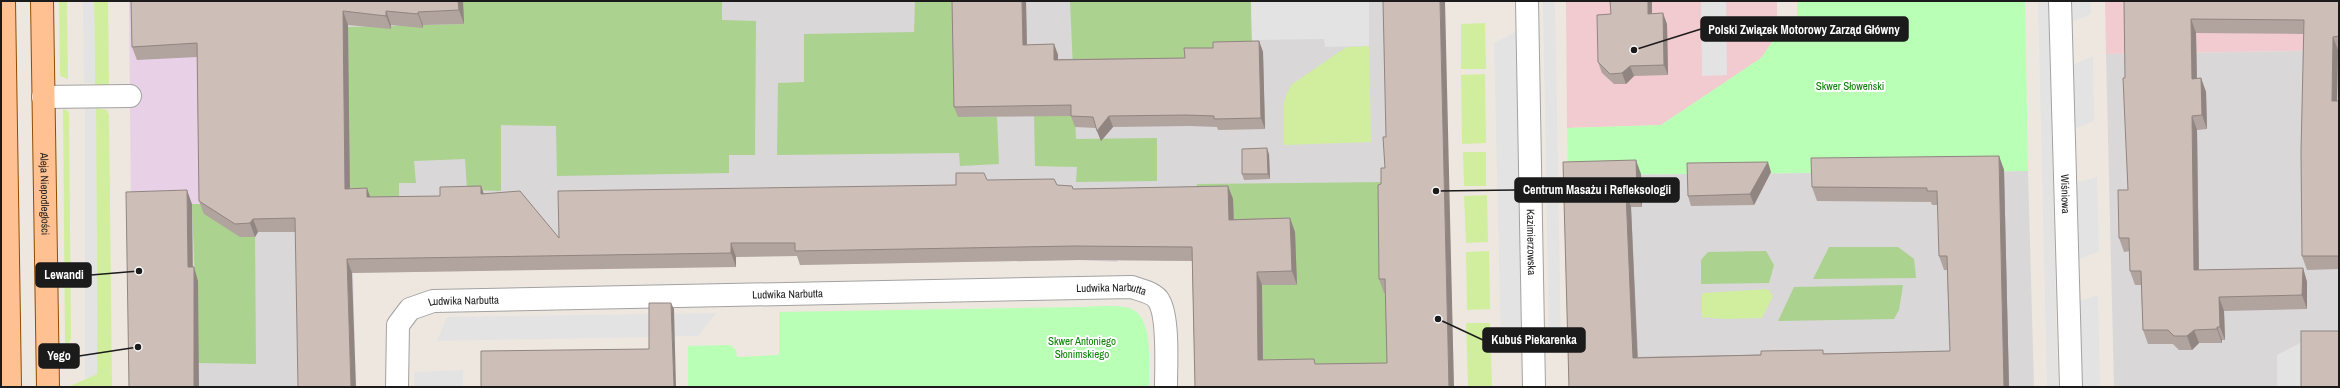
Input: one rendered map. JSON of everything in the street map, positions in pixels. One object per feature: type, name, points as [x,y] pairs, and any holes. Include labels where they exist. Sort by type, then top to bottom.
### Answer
[{"type":"main road","points":[[4,1],[10,387]]},
{"type":"main road","name":"Aleja Niepodległości","points":[[42,1],[48,387]]},
{"type":"street","name":"Kazimierzowska","points":[[1527,1],[1534,387]]},
{"type":"street","name":"Wiśniowa","points":[[2060,1],[2070,387]]},
{"type":"street","points":[[43,96],[130,96]]},
{"type":"street","name":"Ludwika Narbutta","points":[[397,387],[398,325],[410,309],[432,301],[1132,287],[1146,291],[1159,300],[1164,316],[1166,387]]},
{"type":"shaded area","points":[[83,1],[94,1],[95,83],[84,83]]},
{"type":"shaded area","points":[[129,1],[347,1],[236,204],[131,205]]},
{"type":"shaded area","points":[[347,1],[1251,1],[1251,4],[1317,1],[1444,1],[1454,387],[1200,387],[1197,258],[1175,259],[1175,261],[1117,259],[1117,262],[1079,260],[800,265],[799,256],[736,257],[468,271],[353,273],[356,387],[135,387],[192,204],[236,204]]},
{"type":"shaded area","points":[[1251,1],[1369,1],[1369,46],[1325,47],[1324,39],[1252,40]]},
{"type":"shaded area","points":[[1543,1],[1555,1],[1561,346],[1549,346]]},
{"type":"shaded area","points":[[1566,1],[1777,1],[1777,17],[1783,17],[1780,31],[1761,58],[1661,125],[1567,128]]},
{"type":"shaded area","points":[[1701,1],[1726,1],[1727,75],[1702,76]]},
{"type":"shaded area","points":[[2038,1],[2048,1],[2058,387],[2047,387]]},
{"type":"shaded area","points":[[2066,1],[2091,1],[2091,14],[2067,24]]},
{"type":"shaded area","points":[[2105,1],[2339,1],[2339,50],[2106,54]]},
{"type":"shaded area","points":[[1519,30],[1526,345],[1501,345],[1494,43]]},
{"type":"shaded area","points":[[2308,51],[2339,115],[2339,387],[2114,387],[2106,54]]},
{"type":"shaded area","points":[[2093,56],[2094,121],[2069,131],[2068,67]]},
{"type":"shaded area","points":[[85,107],[96,108],[97,374],[85,379]]},
{"type":"shaded area","points":[[2028,171],[2034,387],[1573,387],[1568,175]]},
{"type":"shaded area","points":[[2097,177],[2099,251],[2073,262],[2072,184]]},
{"type":"shaded area","points":[[2098,295],[2100,387],[2077,387],[2074,303]]},
{"type":"shaded area","points":[[716,313],[698,336],[437,341],[447,317]]},
{"type":"shaded area","points":[[2302,342],[2301,387],[2277,387],[2277,355]]},
{"type":"shaded area","points":[[463,370],[463,387],[414,387],[414,372]]},
{"type":"green space","points":[[59,1],[67,1],[68,79],[60,76]]},
{"type":"green space","points":[[94,1],[108,1],[109,86],[95,86]]},
{"type":"green space","points":[[463,1],[722,1],[722,20],[756,21],[755,155],[729,155],[729,173],[557,176],[556,126],[501,125],[501,191],[467,190],[465,159],[414,161],[416,183],[399,183],[399,210],[350,202],[348,27],[387,26],[390,29],[391,26],[420,25],[423,28],[423,25],[463,24]]},
{"type":"green space","points":[[915,1],[956,1],[958,117],[997,117],[999,164],[960,166],[959,153],[777,155],[778,83],[804,82],[804,34],[914,32]]},
{"type":"green space","points":[[1070,1],[1251,1],[1252,52],[1217,59],[1073,70]]},
{"type":"green space","name":"Skwer Słoweński","points":[[1797,1],[2025,1],[2028,171],[1568,175],[1567,128],[1661,125],[1761,58],[1780,31],[1783,17],[1797,16]]},
{"type":"green space","points":[[1485,23],[1486,69],[1461,69],[1461,24]]},
{"type":"green space","points":[[1369,46],[1371,142],[1284,145],[1284,101],[1291,85],[1347,47]]},
{"type":"green space","points":[[1485,74],[1486,143],[1462,144],[1461,75]]},
{"type":"green space","points":[[96,108],[107,110],[109,115],[112,387],[68,387],[97,374]]},
{"type":"green space","points":[[63,109],[68,111],[69,114],[71,338],[69,343],[65,344]]},
{"type":"green space","points":[[1034,114],[1075,115],[1076,139],[1157,138],[1157,181],[1076,182],[1077,167],[1035,166]]},
{"type":"green space","points":[[1463,152],[1486,152],[1486,186],[1464,186]]},
{"type":"green space","points":[[1386,182],[1389,292],[1398,373],[1263,374],[1262,284],[1251,233],[1195,200],[1197,184]]},
{"type":"green space","points":[[1487,195],[1488,242],[1466,243],[1464,196]]},
{"type":"green space","points":[[192,204],[236,204],[237,235],[255,237],[256,364],[198,363]]},
{"type":"green space","points":[[1829,247],[1898,247],[1914,259],[1916,278],[1813,279]]},
{"type":"green space","points":[[1489,251],[1490,309],[1467,310],[1466,252]]},
{"type":"green space","points":[[1766,251],[1774,265],[1769,283],[1701,284],[1701,260],[1708,252]]},
{"type":"green space","points":[[1903,285],[1899,310],[1894,319],[1778,321],[1794,287]]},
{"type":"green space","points":[[1768,289],[1773,296],[1762,318],[1725,319],[1702,317],[1702,293]]},
{"type":"green space","name":"Skwer Antoniego Słonimskiego","points":[[1117,306],[1129,308],[1137,313],[1143,321],[1148,342],[1149,387],[688,387],[688,346],[730,345],[736,350],[737,357],[779,355],[779,312]]},
{"type":"green space","points":[[1466,323],[1490,323],[1492,387],[1468,387]]},
{"type":"building","points":[[131,1],[458,1],[459,10],[418,12],[418,14],[386,11],[386,16],[343,11],[345,189],[367,188],[367,197],[440,196],[440,187],[481,186],[481,194],[520,191],[559,238],[558,191],[956,185],[956,173],[984,173],[987,180],[1054,179],[1057,185],[1072,186],[1073,189],[1228,186],[1229,220],[1290,218],[1292,271],[1257,272],[1258,360],[1314,359],[1315,364],[1387,363],[1385,279],[1379,279],[1378,185],[1381,184],[1381,168],[1385,168],[1383,137],[1386,137],[1383,1],[1440,1],[1449,387],[1195,387],[1192,247],[1074,246],[795,251],[795,243],[731,243],[731,253],[347,259],[351,387],[298,387],[295,218],[253,219],[250,223],[235,224],[199,201],[197,43],[132,47]]},
{"type":"building","points":[[952,1],[1022,1],[1023,45],[1054,44],[1054,60],[1185,58],[1184,48],[1213,48],[1213,42],[1259,41],[1261,118],[1214,119],[1214,116],[1186,115],[1109,116],[1097,131],[1093,117],[1071,116],[1071,105],[954,107]]},
{"type":"building","points":[[1610,1],[1648,1],[1648,14],[1663,13],[1664,65],[1630,66],[1622,73],[1610,74],[1598,62],[1597,15],[1611,14]]},
{"type":"building","points":[[2124,1],[2339,1],[2339,36],[2333,37],[2332,101],[2339,101],[2339,256],[2302,256],[2301,152],[2304,20],[2191,19],[2192,79],[2201,78],[2202,115],[2192,116],[2194,270],[2303,268],[2302,295],[2219,297],[2220,327],[2217,327],[2217,329],[2194,330],[2187,336],[2174,336],[2168,330],[2143,330],[2141,271],[2130,271],[2129,238],[2119,238],[2118,190],[2128,190],[2123,78],[2125,78]]},
{"type":"building","points":[[1267,148],[1268,174],[1242,174],[1242,149]]},
{"type":"building","points":[[1999,156],[2004,387],[1569,387],[1563,162],[1636,160],[1637,193],[1626,193],[1633,358],[1761,355],[1761,351],[1823,350],[1823,354],[1950,351],[1947,256],[1939,256],[1937,191],[1927,191],[1927,188],[1812,187],[1811,158]]},
{"type":"building","points":[[1768,162],[1750,194],[1688,196],[1687,163]]},
{"type":"building","points":[[187,190],[188,267],[194,267],[194,387],[129,387],[126,192]]},
{"type":"building","points":[[649,303],[671,303],[674,387],[481,387],[481,351],[649,349]]},
{"type":"building","points":[[2301,331],[2339,331],[2339,387],[2301,387]]},
{"type":"place","name":"Polski Związek Motorowy Zarząd Główny","points":[[1634,50]]},
{"type":"place","name":"Centrum Masażu i Refleksologii","points":[[1436,191]]},
{"type":"place","name":"Lewandi","points":[[139,271]]},
{"type":"place","name":"Kubuś Piekarenka","points":[[1438,319]]},
{"type":"place","name":"Yego","points":[[138,347]]}]
